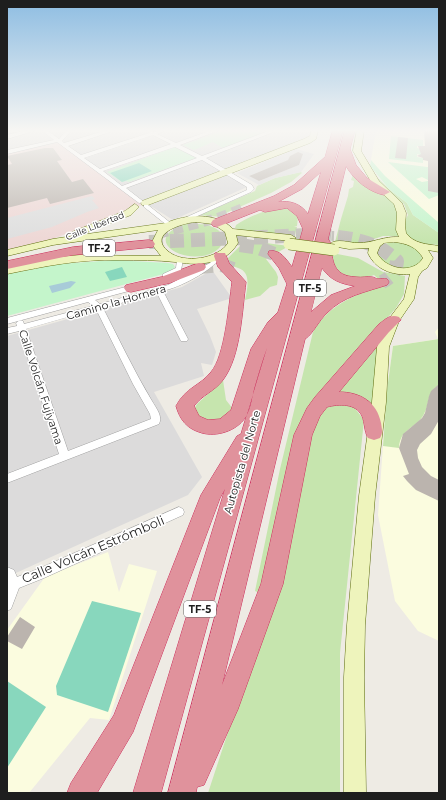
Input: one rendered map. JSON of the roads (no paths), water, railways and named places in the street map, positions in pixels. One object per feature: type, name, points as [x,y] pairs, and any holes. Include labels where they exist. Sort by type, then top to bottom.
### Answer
[{"type":"highway","points":[[246,207],[288,186],[300,178],[311,167]]},
{"type":"highway","points":[[224,227],[298,187],[320,167]]},
{"type":"highway","name":"Autopista del Norte","points":[[147,793],[327,167]]},
{"type":"highway","name":"Autopista del Norte","points":[[182,793],[340,167]]},
{"type":"highway","points":[[350,167],[359,177],[384,192]]},
{"type":"highway","points":[[224,227],[266,209],[280,205],[290,206],[300,210],[309,228]]},
{"type":"highway","points":[[296,342],[313,319],[329,303],[348,293],[380,281],[353,282],[341,278],[333,273],[326,261],[323,233]]},
{"type":"highway","points":[[7,260],[52,249],[148,243]]},
{"type":"highway","points":[[7,264],[52,249]]},
{"type":"highway","points":[[274,254],[286,267],[294,284]]},
{"type":"highway","points":[[218,257],[223,266],[236,275],[239,282],[227,355]]},
{"type":"highway","points":[[131,288],[165,280],[199,267]]},
{"type":"highway","points":[[236,270],[243,276],[245,282],[239,324],[219,374],[195,392],[185,406],[186,414],[199,425],[218,428],[235,419],[239,413],[258,353],[266,334],[285,314]]},
{"type":"highway","points":[[186,793],[225,709],[272,584],[304,435],[313,413],[384,328],[394,320]]},
{"type":"highway","points":[[321,402],[336,397],[349,399],[362,405],[370,414],[374,433]]},
{"type":"highway","points":[[81,793],[103,760],[124,723],[211,495],[225,469],[253,425]]},
{"type":"street","points":[[94,167],[169,225]]},
{"type":"street","points":[[99,171],[110,167]]},
{"type":"street","points":[[121,188],[177,167]]},
{"type":"street","points":[[7,253],[52,249],[169,225],[251,189],[250,186],[218,167]]},
{"type":"street","name":"Calle Libertad","points":[[52,249],[142,205],[242,167]]},
{"type":"street","points":[[367,167],[384,192],[399,206],[401,216],[400,231],[402,236],[426,253],[428,258],[427,263]]},
{"type":"street","points":[[182,220],[196,219],[224,227],[290,241],[334,247],[375,245]]},
{"type":"street","points":[[169,225],[162,230],[157,238],[157,242],[160,250],[177,260]]},
{"type":"street","points":[[7,271],[42,263],[89,258],[177,260],[195,262],[218,257],[228,251],[233,243],[233,237],[224,227]]},
{"type":"street","points":[[233,243],[246,239],[290,241]]},
{"type":"street","points":[[375,260],[372,255],[372,250],[375,245],[381,241],[390,240],[439,249]]},
{"type":"street","points":[[334,247],[375,260],[390,269],[404,272],[417,270],[427,263],[439,258]]},
{"type":"street","name":"Camino la Hornera","points":[[7,331],[159,290],[188,279],[212,264],[218,257]]},
{"type":"street","name":"Camino la Hornera","points":[[7,321],[131,288],[176,272],[179,269],[177,260]]},
{"type":"street","points":[[355,793],[354,677],[356,625],[374,433],[379,402],[383,347],[394,320],[408,299],[412,277],[417,270]]},
{"type":"street","points":[[159,290],[184,338]]},
{"type":"street","points":[[7,479],[156,421],[155,414],[137,384],[98,307],[90,299]]},
{"type":"street","name":"Calle Volcán Fujiyama","points":[[19,318],[65,457]]},
{"type":"street","name":"Calle Volcán Estrómboli","points":[[10,585],[179,512]]},
{"type":"street","points":[[7,573],[10,574],[7,605]]},
{"type":"water","points":[[71,281],[76,282],[70,288],[52,293],[49,286]]},
{"type":"tunnel","points":[[158,234],[218,218],[246,207]]},
{"type":"tunnel","points":[[287,236],[308,235]]},
{"type":"tunnel","points":[[317,235],[321,235]]},
{"type":"tunnel","points":[[287,236],[321,235]]},
{"type":"tunnel","points":[[321,235],[334,236]]},
{"type":"tunnel","points":[[321,235],[360,241],[380,248],[389,254],[397,261],[393,274],[382,282]]},
{"type":"tunnel","points":[[149,242],[287,236]]},
{"type":"tunnel","points":[[240,245],[259,248],[274,254]]},
{"type":"tunnel","points":[[199,267],[222,265],[236,270]]}]
